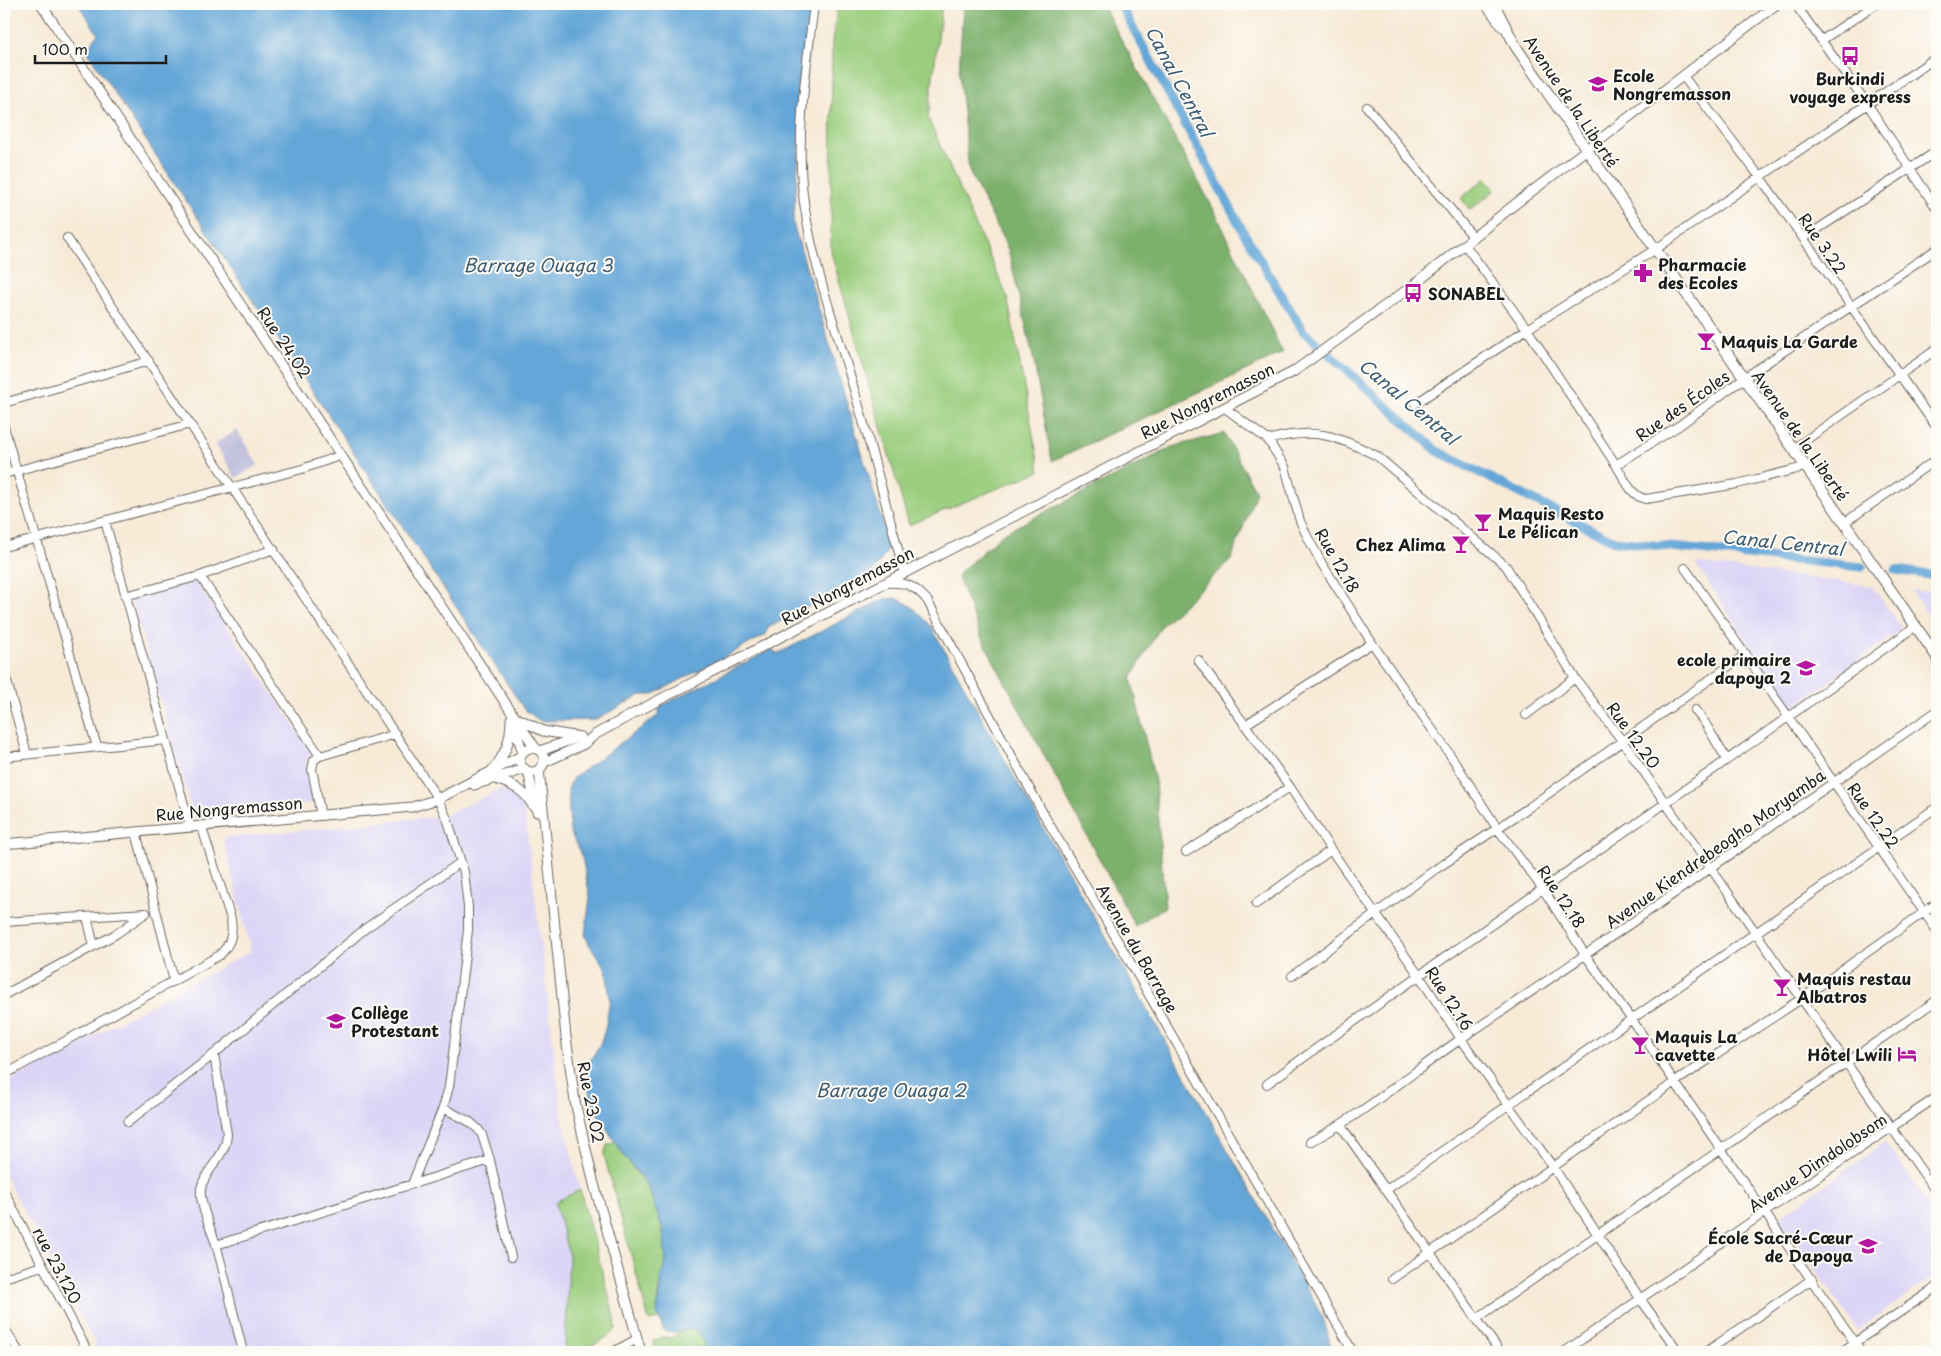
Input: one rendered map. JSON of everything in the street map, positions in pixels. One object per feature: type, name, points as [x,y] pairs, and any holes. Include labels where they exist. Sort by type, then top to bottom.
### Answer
[{"type":"main road","name":"Avenue de la Liberté","points":[[1494,4],[1516,48],[1937,657]]},
{"type":"street","name":"Rue 24.02","points":[[41,4],[342,454],[503,698],[514,718],[538,750]]},
{"type":"street","points":[[814,4],[802,128],[802,184],[809,236],[818,272],[867,432],[904,572]]},
{"type":"street","points":[[1485,4],[1516,48]]},
{"type":"street","name":"Rue Nongremasson","points":[[541,766],[584,744],[596,734],[904,572],[1225,408],[1310,361],[1465,245],[1777,4]]},
{"type":"street","points":[[1795,4],[1868,105],[1937,209]]},
{"type":"street","points":[[1822,40],[1876,4]]},
{"type":"street","points":[[1415,404],[1527,329],[1656,249],[1937,57]]},
{"type":"street","name":"Rue 3.22","points":[[1683,76],[1760,177],[1937,428]]},
{"type":"street","points":[[1367,107],[1474,238]]},
{"type":"street","points":[[1804,238],[1937,152]]},
{"type":"street","points":[[67,238],[396,734],[438,799],[448,821],[467,888],[468,930],[452,1067],[443,1108],[412,1184]]},
{"type":"street","points":[[1465,245],[1527,329],[1633,492],[1640,498],[1646,500],[1737,484],[1806,466]]},
{"type":"street","name":"Rue des Écoles","points":[[1616,465],[1680,425],[1744,378],[1937,249]]},
{"type":"street","points":[[1793,449],[1937,349]]},
{"type":"street","points":[[4,403],[149,360]]},
{"type":"street","points":[[1225,408],[1268,440]]},
{"type":"street","points":[[4,474],[190,424]]},
{"type":"street","points":[[4,427],[97,747]]},
{"type":"street","name":"Rue 12.20","points":[[1268,440],[1291,435],[1323,434],[1357,446],[1377,456],[1506,566],[1575,678],[1623,742],[1891,1129],[1937,1192]]},
{"type":"street","name":"Rue 12.18","points":[[1268,440],[1285,467],[1300,521],[1307,536],[1322,564],[1372,643],[1497,828],[1543,890],[1586,956],[1722,1149],[1861,1352]]},
{"type":"street","points":[[4,548],[302,469],[342,454]]},
{"type":"street","points":[[1844,523],[1937,460]]},
{"type":"street","points":[[105,521],[190,826]]},
{"type":"street","points":[[125,596],[200,576],[274,549]]},
{"type":"street","name":"Rue 12.22","points":[[1685,568],[1937,931]]},
{"type":"street","points":[[200,576],[320,756]]},
{"type":"street","name":"Avenue du Barrage","points":[[883,584],[900,582],[909,585],[919,591],[927,600],[1044,815],[1353,1352]]},
{"type":"street","points":[[1266,1084],[1418,974],[1543,890],[1789,718],[1916,626]]},
{"type":"street","points":[[1245,725],[1372,643]]},
{"type":"street","points":[[1292,976],[1433,871],[1623,742],[1746,654]]},
{"type":"street","name":"Rue 12.16","points":[[1198,660],[1290,787],[1461,1039],[1553,1167],[1641,1300],[1679,1352]]},
{"type":"street","points":[[4,671],[26,754]]},
{"type":"street","points":[[1526,715],[1575,678]]},
{"type":"street","points":[[1695,710],[1727,760]]},
{"type":"street","name":"Avenue Kiendrebeogho Moryamba","points":[[1310,1142],[1341,1126],[1461,1039],[1586,956],[1937,711]]},
{"type":"street","name":"Rue 24.02","points":[[514,718],[522,754]]},
{"type":"street","points":[[538,818],[532,804],[520,790],[492,776],[507,746],[514,718],[543,731],[580,737]]},
{"type":"street","points":[[321,816],[312,769],[313,762],[320,756],[396,734]]},
{"type":"street","name":"Rue Nongremasson","points":[[538,750],[596,734]]},
{"type":"street","points":[[4,757],[166,740]]},
{"type":"street","points":[[528,749],[538,750],[543,757],[541,766],[526,770],[521,763],[522,754],[528,749]]},
{"type":"street","name":"Rue Nongremasson","points":[[492,776],[522,754]]},
{"type":"street","name":"Rue 23.02","points":[[541,766],[546,851],[575,1102],[594,1184],[641,1352]]},
{"type":"street","name":"Rue Nongremasson","points":[[4,844],[412,807],[438,799],[492,776],[526,770]]},
{"type":"street","name":"Rue 23.02","points":[[526,770],[546,851]]},
{"type":"street","points":[[1186,852],[1290,787]]},
{"type":"street","points":[[1386,1190],[1937,807]]},
{"type":"street","points":[[4,1075],[220,955],[228,946],[233,935],[231,920],[201,825]]},
{"type":"street","points":[[136,832],[174,981]]},
{"type":"street","points":[[1256,904],[1331,850]]},
{"type":"street","points":[[128,1122],[214,1054],[366,928],[461,862]]},
{"type":"street","points":[[1392,1279],[1675,1082],[1801,999],[1937,903]]},
{"type":"street","points":[[4,922],[157,912]]},
{"type":"street","points":[[4,995],[116,934],[146,913]]},
{"type":"street","points":[[88,917],[94,946]]},
{"type":"street","points":[[1476,1319],[1937,1000]]},
{"type":"street","points":[[214,1054],[227,1134],[224,1151],[205,1178],[201,1196],[216,1245],[243,1352]]},
{"type":"street","name":"Avenue Dimdolobsom","points":[[1564,1352],[1765,1212],[1937,1097]]},
{"type":"street","points":[[443,1108],[470,1122],[482,1135],[490,1160],[511,1257]]},
{"type":"street","points":[[1341,1126],[1500,1352]]},
{"type":"street","points":[[216,1245],[490,1160]]},
{"type":"street","name":"rue 23.120","points":[[4,1191],[88,1352]]},
{"type":"street","points":[[4,1278],[42,1266]]},
{"type":"street","points":[[1706,1352],[1812,1279]]},
{"type":"street","points":[[1841,1352],[1937,1287]]},
{"type":"street","points":[[4,1327],[19,1352]]},
{"type":"street","points":[[613,1352],[637,1339]]},
{"type":"shaded area","points":[[237,430],[258,465],[236,478],[215,444]]},
{"type":"shaded area","name":"ecole primaire dapoya 2","points":[[1695,563],[1872,586],[1902,629],[1792,708]]},
{"type":"shaded area","points":[[193,577],[312,751],[306,762],[313,803],[194,818],[130,593]]},
{"type":"shaded area","points":[[1911,590],[1937,593],[1937,629]]},
{"type":"shaded area","name":"Collège Protestant","points":[[500,789],[523,798],[562,1116],[580,1190],[555,1202],[569,1256],[565,1352],[100,1352],[4,1174],[4,1084],[251,951],[223,838],[444,816]]},
{"type":"shaded area","name":"École Sacré-Cœur de Dapoya","points":[[1885,1142],[1937,1216],[1937,1274],[1858,1330],[1779,1218]]},
{"type":"green space","points":[[838,4],[942,4],[928,118],[1007,296],[1040,471],[909,525],[831,252],[832,41]]},
{"type":"green space","points":[[963,4],[1102,4],[1214,210],[1283,353],[1052,461],[1033,357],[1008,249],[969,171],[959,74]]},
{"type":"green space","points":[[1486,178],[1495,190],[1470,210],[1461,198]]},
{"type":"green space","points":[[1224,433],[1256,492],[1231,560],[1161,626],[1131,678],[1155,781],[1165,907],[1135,926],[982,639],[957,575],[1002,534],[1172,447]]},
{"type":"green space","points":[[617,1142],[630,1164],[647,1185],[663,1234],[666,1257],[658,1292],[657,1310],[659,1319],[649,1321],[604,1155],[607,1145]]},
{"type":"green space","points":[[580,1190],[615,1318],[616,1329],[606,1338],[593,1345],[572,1352],[565,1352],[569,1256],[555,1202]]},
{"type":"green space","points":[[694,1329],[703,1339],[703,1352],[656,1352],[653,1341],[664,1337],[672,1338],[681,1331]]},
{"type":"water","name":"Barrage Ouaga 3","points":[[78,4],[812,4],[793,223],[890,547],[872,573],[768,628],[766,635],[652,695],[641,695],[595,720],[540,721],[524,709],[86,50],[98,34]]},
{"type":"water","name":"Barrage Ouaga 2","points":[[895,598],[911,606],[931,626],[1013,775],[1317,1306],[1327,1330],[1332,1352],[703,1352],[703,1339],[694,1329],[673,1333],[664,1331],[657,1313],[661,1275],[666,1262],[663,1229],[647,1185],[622,1153],[596,1111],[587,1082],[587,1066],[600,1044],[605,1030],[610,1000],[606,969],[585,935],[590,897],[582,857],[570,831],[568,789],[573,778],[656,717],[659,714],[659,707],[772,649],[777,654],[884,599]]},
{"type":"waterway","name":"Canal Central","points":[[1120,4],[1244,233],[1303,331],[1437,451],[1614,541],[1862,567]]},
{"type":"waterway","name":"Canal Central","points":[[1896,570],[1937,576]]},
{"type":"place","name":"Burkindi voyage express","points":[[1850,56]]},
{"type":"place","name":"Ecole Nongremasson","points":[[1598,84]]},
{"type":"place","name":"Pharmacie des Ecoles","points":[[1643,273]]},
{"type":"place","name":"SONABEL","points":[[1413,293]]},
{"type":"place","name":"Maquis La Garde","points":[[1706,341]]},
{"type":"place","name":"Maquis Resto Le Pélican","points":[[1483,522]]},
{"type":"place","name":"Chez Alima","points":[[1461,544]]},
{"type":"place","name":"ecole primaire dapoya 2","points":[[1806,668]]},
{"type":"place","name":"Maquis restau Albatros","points":[[1782,987]]},
{"type":"place","name":"Collège Protestant","points":[[336,1021]]},
{"type":"place","name":"Maquis La cavette","points":[[1640,1045]]},
{"type":"place","name":"Hôtel Lwili","points":[[1907,1054]]},
{"type":"place","name":"École Sacré-Cœur de Dapoya","points":[[1868,1246]]}]
